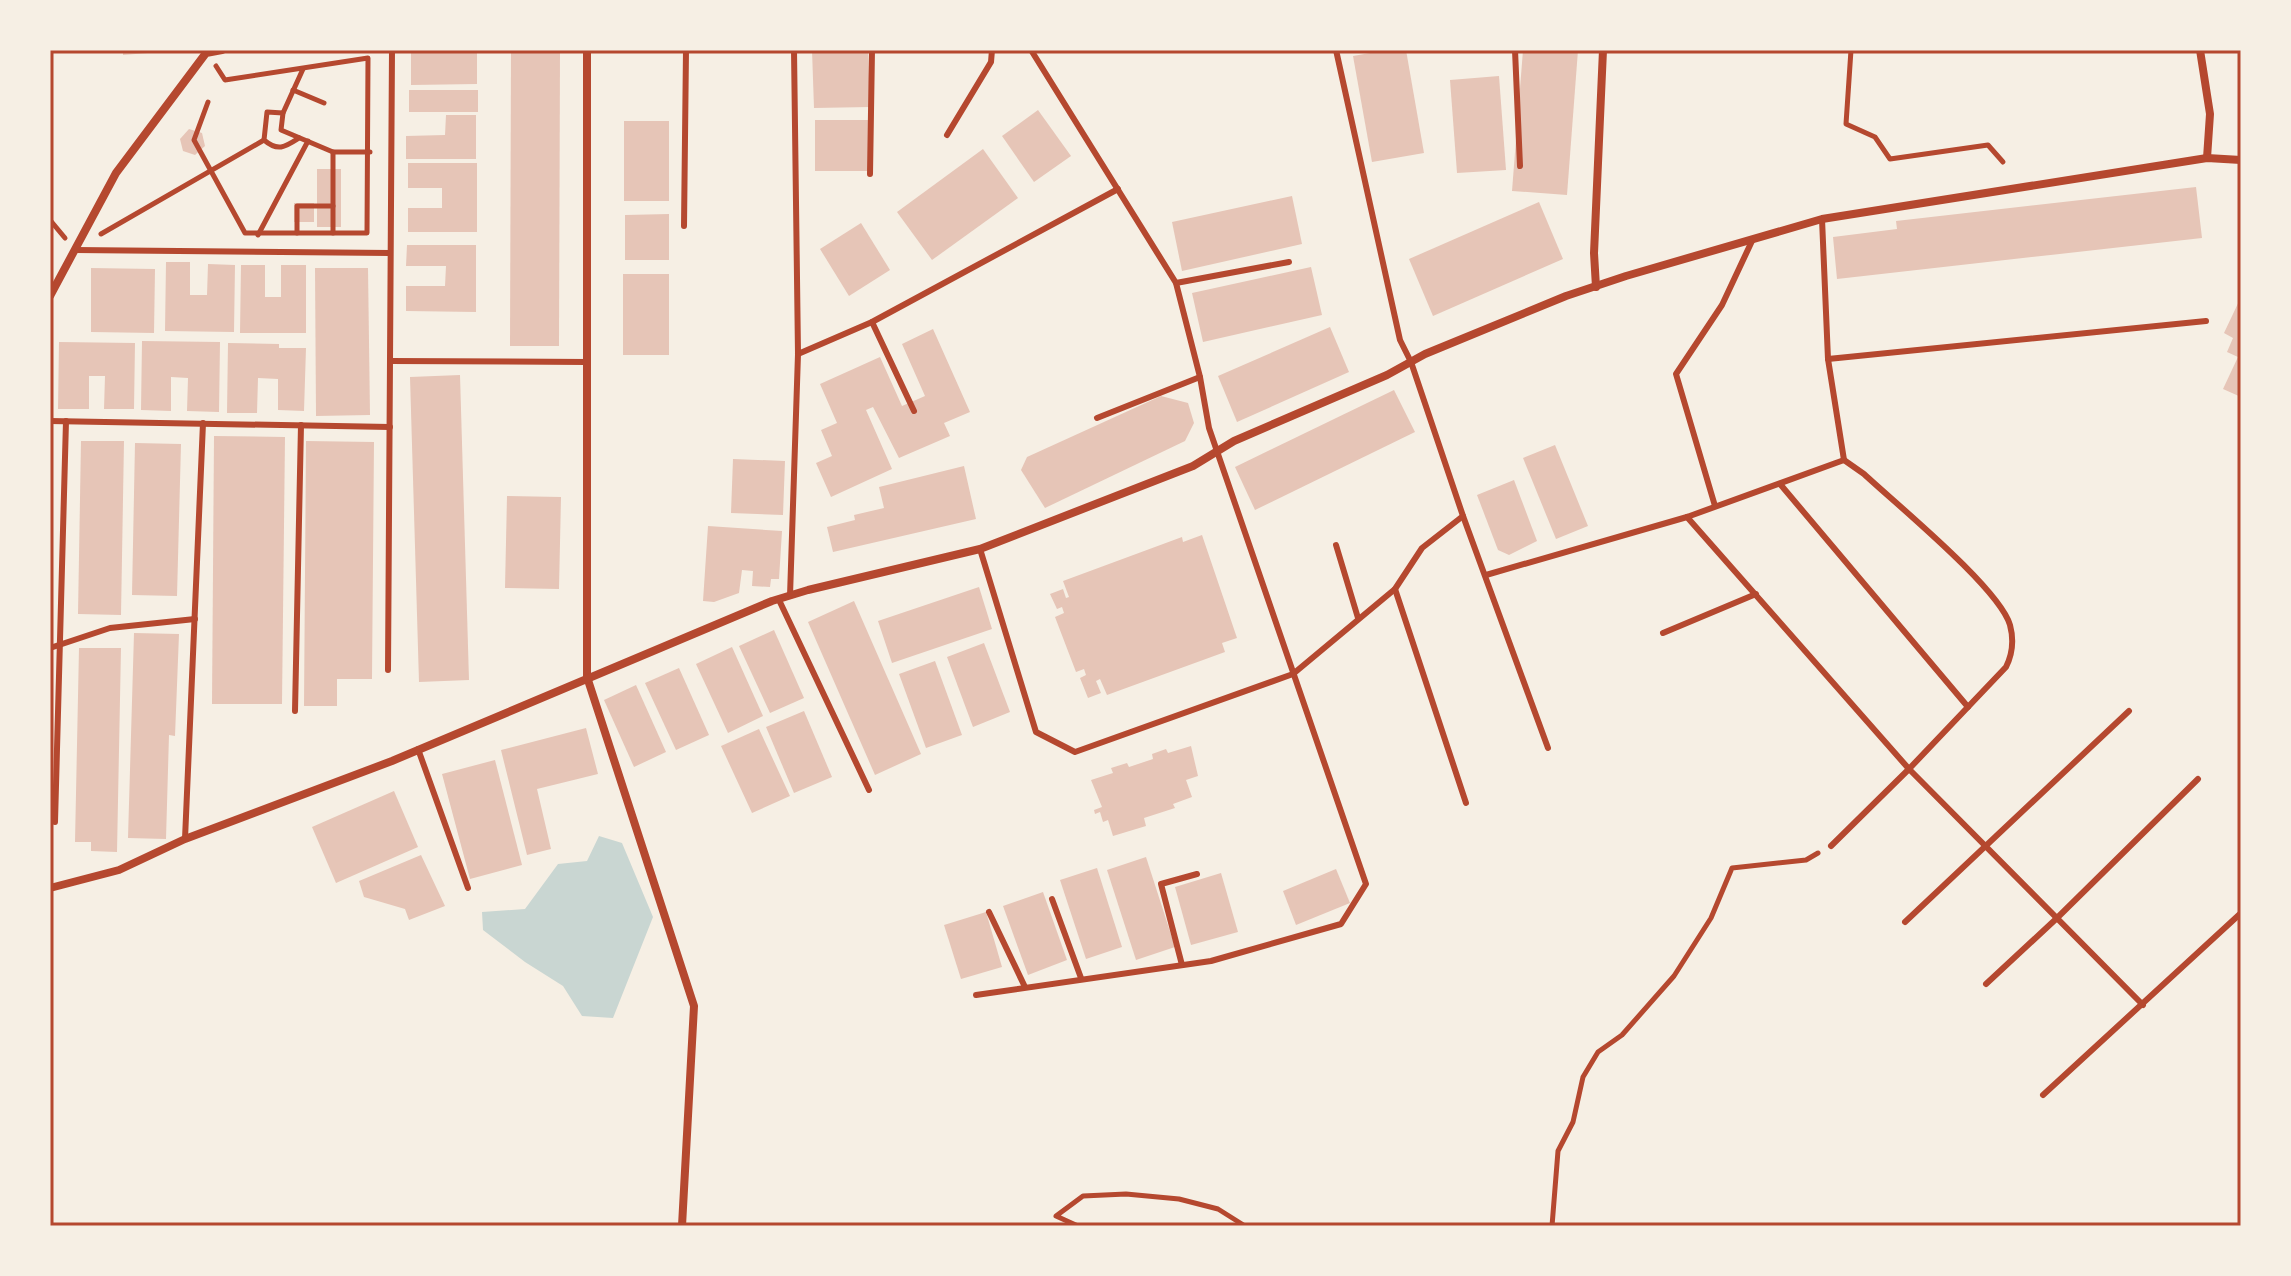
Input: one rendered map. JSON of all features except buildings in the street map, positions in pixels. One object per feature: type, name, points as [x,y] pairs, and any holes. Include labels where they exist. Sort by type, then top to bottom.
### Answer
[{"type":"street","points":[[50,296],[116,173],[206,51],[222,50]]},
{"type":"street","points":[[587,50],[587,677],[694,1006],[682,1226]]},
{"type":"street","points":[[1596,287],[1594,253],[1603,50]]},
{"type":"street","points":[[2200,50],[2210,114],[2207,158]]},
{"type":"street","points":[[50,888],[119,870],[185,839],[392,761],[587,677],[779,600],[980,549],[1193,466],[1234,441],[1411,362],[1566,296],[1626,276],[1822,219],[2207,158],[2241,160]]},
{"type":"lane","points":[[388,670],[392,50]]},
{"type":"lane","points":[[684,226],[686,50]]},
{"type":"lane","points":[[790,596],[798,354],[794,50]]},
{"type":"lane","points":[[870,174],[872,50]]},
{"type":"lane","points":[[947,135],[991,62],[992,50]]},
{"type":"lane","points":[[976,995],[1211,961],[1341,924],[1366,884],[1209,428],[1200,377],[1176,283],[1031,50]]},
{"type":"lane","points":[[1336,50],[1400,340],[1411,362],[1463,516],[1548,748]]},
{"type":"lane","points":[[1515,50],[1520,166]]},
{"type":"lane","points":[[798,354],[872,322],[1118,189]]},
{"type":"lane","points":[[1822,219],[1828,359],[1844,460],[1864,474],[1989,590],[2010,623],[2013,652],[2006,667],[1831,846]]},
{"type":"lane","points":[[1715,506],[1676,374],[1722,305],[1752,241]]},
{"type":"lane","points":[[75,250],[390,253]]},
{"type":"lane","points":[[1176,283],[1289,262]]},
{"type":"lane","points":[[1828,359],[2206,321]]},
{"type":"lane","points":[[872,322],[914,411]]},
{"type":"lane","points":[[390,361],[587,362]]},
{"type":"lane","points":[[1097,418],[1200,377]]},
{"type":"lane","points":[[50,421],[390,427]]},
{"type":"lane","points":[[55,822],[66,421]]},
{"type":"lane","points":[[185,839],[203,423]]},
{"type":"lane","points":[[295,711],[301,425]]},
{"type":"lane","points":[[1486,575],[1687,517],[1844,460]]},
{"type":"lane","points":[[1780,484],[1968,707]]},
{"type":"lane","points":[[980,549],[1036,732],[1075,752],[1293,674],[1395,589],[1422,548],[1463,516]]},
{"type":"lane","points":[[1687,517],[1909,769],[2143,1005]]},
{"type":"lane","points":[[1336,545],[1358,618]]},
{"type":"lane","points":[[1395,589],[1466,803]]},
{"type":"lane","points":[[1663,633],[1756,594]]},
{"type":"lane","points":[[779,600],[869,790]]},
{"type":"lane","points":[[50,648],[110,628],[195,619]]},
{"type":"lane","points":[[1905,922],[2129,711]]},
{"type":"lane","points":[[418,749],[468,888]]},
{"type":"lane","points":[[1986,984],[2198,779]]},
{"type":"lane","points":[[1182,965],[1161,884],[1197,874]]},
{"type":"lane","points":[[1052,899],[1081,978]]},
{"type":"lane","points":[[989,912],[1025,987]]},
{"type":"lane","points":[[2043,1095],[2241,913]]},
{"type":"path","points":[[208,102],[194,140],[245,233],[367,233],[368,58],[374,50]]},
{"type":"path","points":[[1851,50],[1846,124],[1875,137],[1890,159],[1988,145],[2003,162]]},
{"type":"path","points":[[206,51],[225,80],[368,58]]},
{"type":"path","points":[[303,68],[283,113],[281,130],[333,152],[391,152]]},
{"type":"path","points":[[293,90],[324,103]]},
{"type":"path","points":[[264,140],[267,112],[283,113]]},
{"type":"path","points":[[264,140],[273,148],[283,148],[299,138]]},
{"type":"path","points":[[75,250],[264,140]]},
{"type":"path","points":[[258,251],[258,233],[308,141]]},
{"type":"path","points":[[333,152],[333,233]]},
{"type":"path","points":[[297,233],[297,206],[333,206]]},
{"type":"path","points":[[1552,1226],[1558,1151],[1573,1122],[1583,1077],[1598,1052],[1622,1035],[1674,976],[1711,918],[1732,868],[1806,860],[1831,846]]},
{"type":"path","points":[[1078,1226],[1056,1216],[1083,1196],[1126,1194],[1179,1199],[1218,1209],[1245,1226]]},
{"type":"shaded area","points":[[599,836],[622,843],[653,917],[613,1018],[582,1016],[563,986],[483,930],[482,912],[525,909],[558,864],[587,861]]}]
